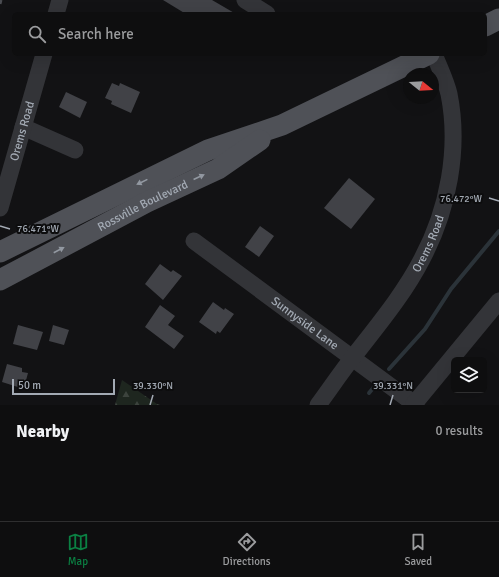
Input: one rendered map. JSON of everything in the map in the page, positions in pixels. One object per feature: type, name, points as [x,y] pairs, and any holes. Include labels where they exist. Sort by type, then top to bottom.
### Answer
[{"type":"main road","points":[[487,25],[499,18]]},
{"type":"main road","name":"Rossville Boulevard","points":[[0,252],[208,150],[282,125],[425,56]]},
{"type":"main road","name":"Rossville Boulevard","points":[[0,280],[147,202],[218,169],[282,125]]},
{"type":"street","points":[[57,12],[60,0]]},
{"type":"street","points":[[245,0],[264,12]]},
{"type":"street","name":"Orems Road","points":[[0,208],[43,56]]},
{"type":"street","name":"Orems Road","points":[[318,405],[402,292],[422,260],[434,233],[443,207],[449,179],[452,150],[452,119],[448,92],[435,56]]},
{"type":"street","points":[[23,127],[75,150]]},
{"type":"street","name":"Sunnyside Lane","points":[[194,241],[415,404]]},
{"type":"street","points":[[415,404],[499,301]]},
{"type":"green space","points":[[122,380],[157,404],[160,405],[115,405]]},
{"type":"building","points":[[163,0],[212,0],[233,12],[183,12]]},
{"type":"building","points":[[112,83],[119,86],[120,83],[140,92],[131,113],[111,104],[112,101],[105,98]]},
{"type":"building","points":[[66,92],[87,102],[80,118],[59,107]]},
{"type":"building","points":[[349,178],[375,199],[351,229],[324,208]]},
{"type":"building","points":[[260,226],[274,236],[259,257],[245,247]]},
{"type":"building","points":[[160,264],[171,272],[173,270],[182,276],[163,300],[145,284]]},
{"type":"building","points":[[213,302],[224,310],[225,308],[234,314],[220,333],[217,331],[216,334],[199,322]]},
{"type":"building","points":[[160,305],[175,316],[168,325],[184,336],[174,349],[145,327]]},
{"type":"building","points":[[18,325],[43,332],[37,350],[13,344]]},
{"type":"building","points":[[53,325],[69,330],[64,345],[49,341]]},
{"type":"building","points":[[7,364],[22,368],[22,372],[28,373],[25,384],[22,383],[21,388],[2,382]]},
{"type":"waterway","points":[[389,369],[425,329],[451,289],[499,231]]},
{"type":"waterway","points":[[369,393],[374,387]]},
{"type":"railway","points":[[0,4],[1,0]]}]
